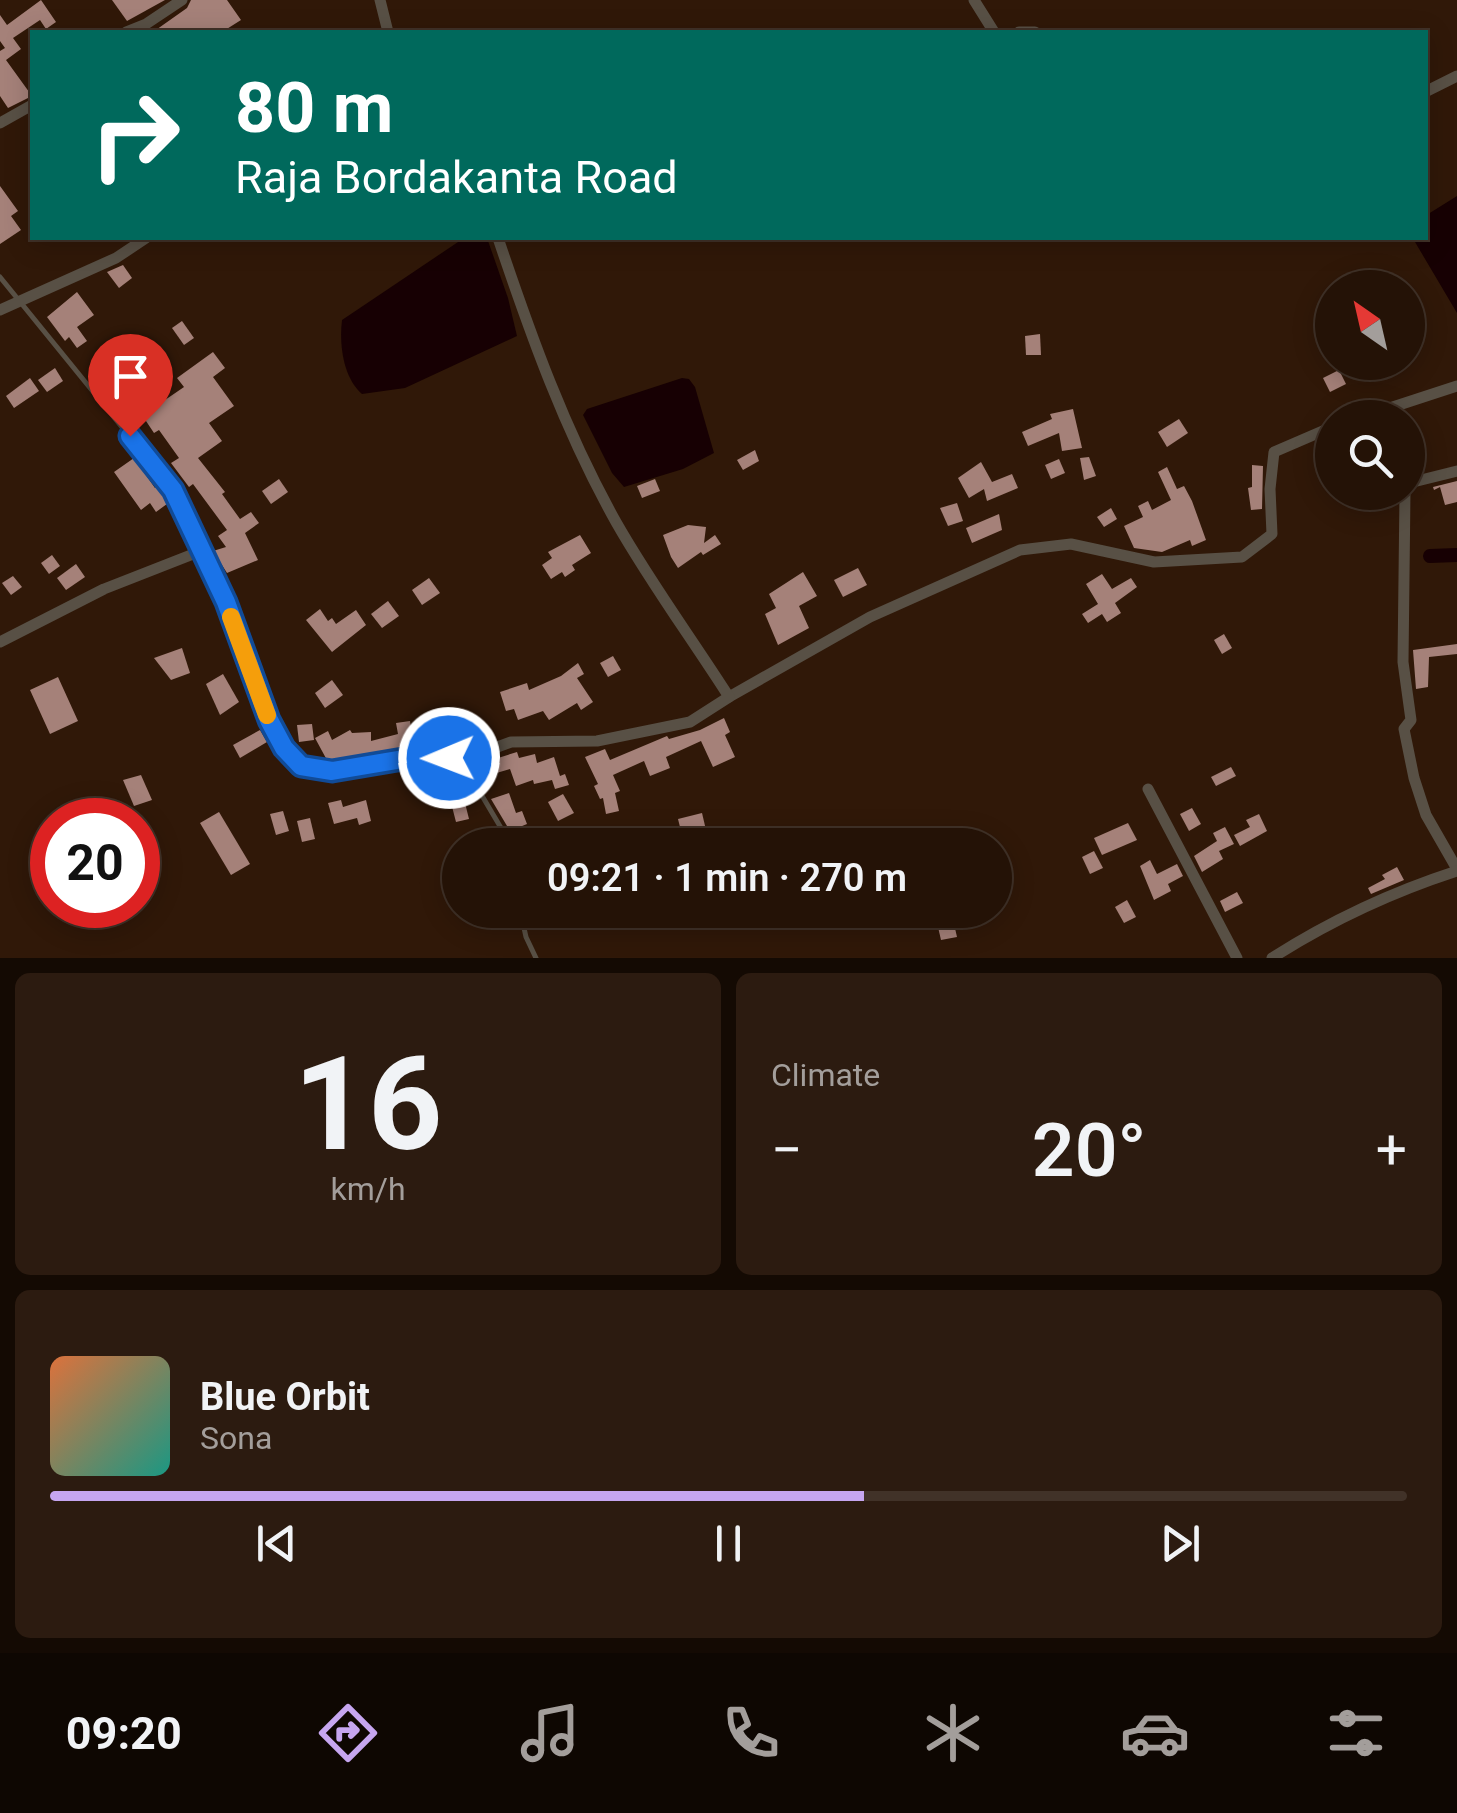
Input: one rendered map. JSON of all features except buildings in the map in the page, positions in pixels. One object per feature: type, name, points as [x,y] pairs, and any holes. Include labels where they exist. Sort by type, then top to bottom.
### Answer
[{"type":"street","points":[[131,30],[182,0]]},
{"type":"street","points":[[380,0],[388,30]]},
{"type":"street","points":[[974,0],[993,30]]},
{"type":"street","points":[[1428,90],[1457,76]]},
{"type":"street","points":[[0,123],[30,106]]},
{"type":"street","points":[[0,310],[116,258],[143,240]]},
{"type":"street","points":[[499,240],[560,410],[617,523],[729,697]]},
{"type":"street","points":[[1415,400],[1457,386]]},
{"type":"street","points":[[449,758],[470,758],[511,742],[597,741],[690,722],[870,617],[1020,550],[1071,544],[1154,562],[1242,557],[1272,534],[1270,488],[1274,452],[1315,435]]},
{"type":"street","points":[[1425,479],[1457,472]]},
{"type":"street","points":[[1272,958],[1352,913],[1457,870],[1418,793],[1402,662],[1406,510]]},
{"type":"street","points":[[0,642],[104,590],[201,551]]},
{"type":"street","points":[[1148,789],[1237,958]]},
{"type":"lane","points":[[0,277],[173,490],[226,602],[269,720],[284,748],[301,766],[332,771],[415,757],[449,758],[468,772],[502,828]]},
{"type":"lane","points":[[524,928],[536,958]]},
{"type":"shaded area","points":[[1457,196],[1457,313],[1415,242],[1428,240],[1428,214]]},
{"type":"shaded area","points":[[461,240],[488,240],[517,336],[405,388],[362,394],[350,379],[344,360],[342,320]]},
{"type":"shaded area","points":[[689,379],[695,387],[714,453],[683,469],[624,487],[612,473],[583,415],[587,409]]},
{"type":"waterway","points":[[1430,556],[1457,555]]},
{"type":"slow traffic","points":[[231,617],[267,715]]},
{"type":"route","points":[[130,436],[173,490],[226,602],[269,720],[284,748],[301,766],[332,771],[415,757],[449,758]]}]
